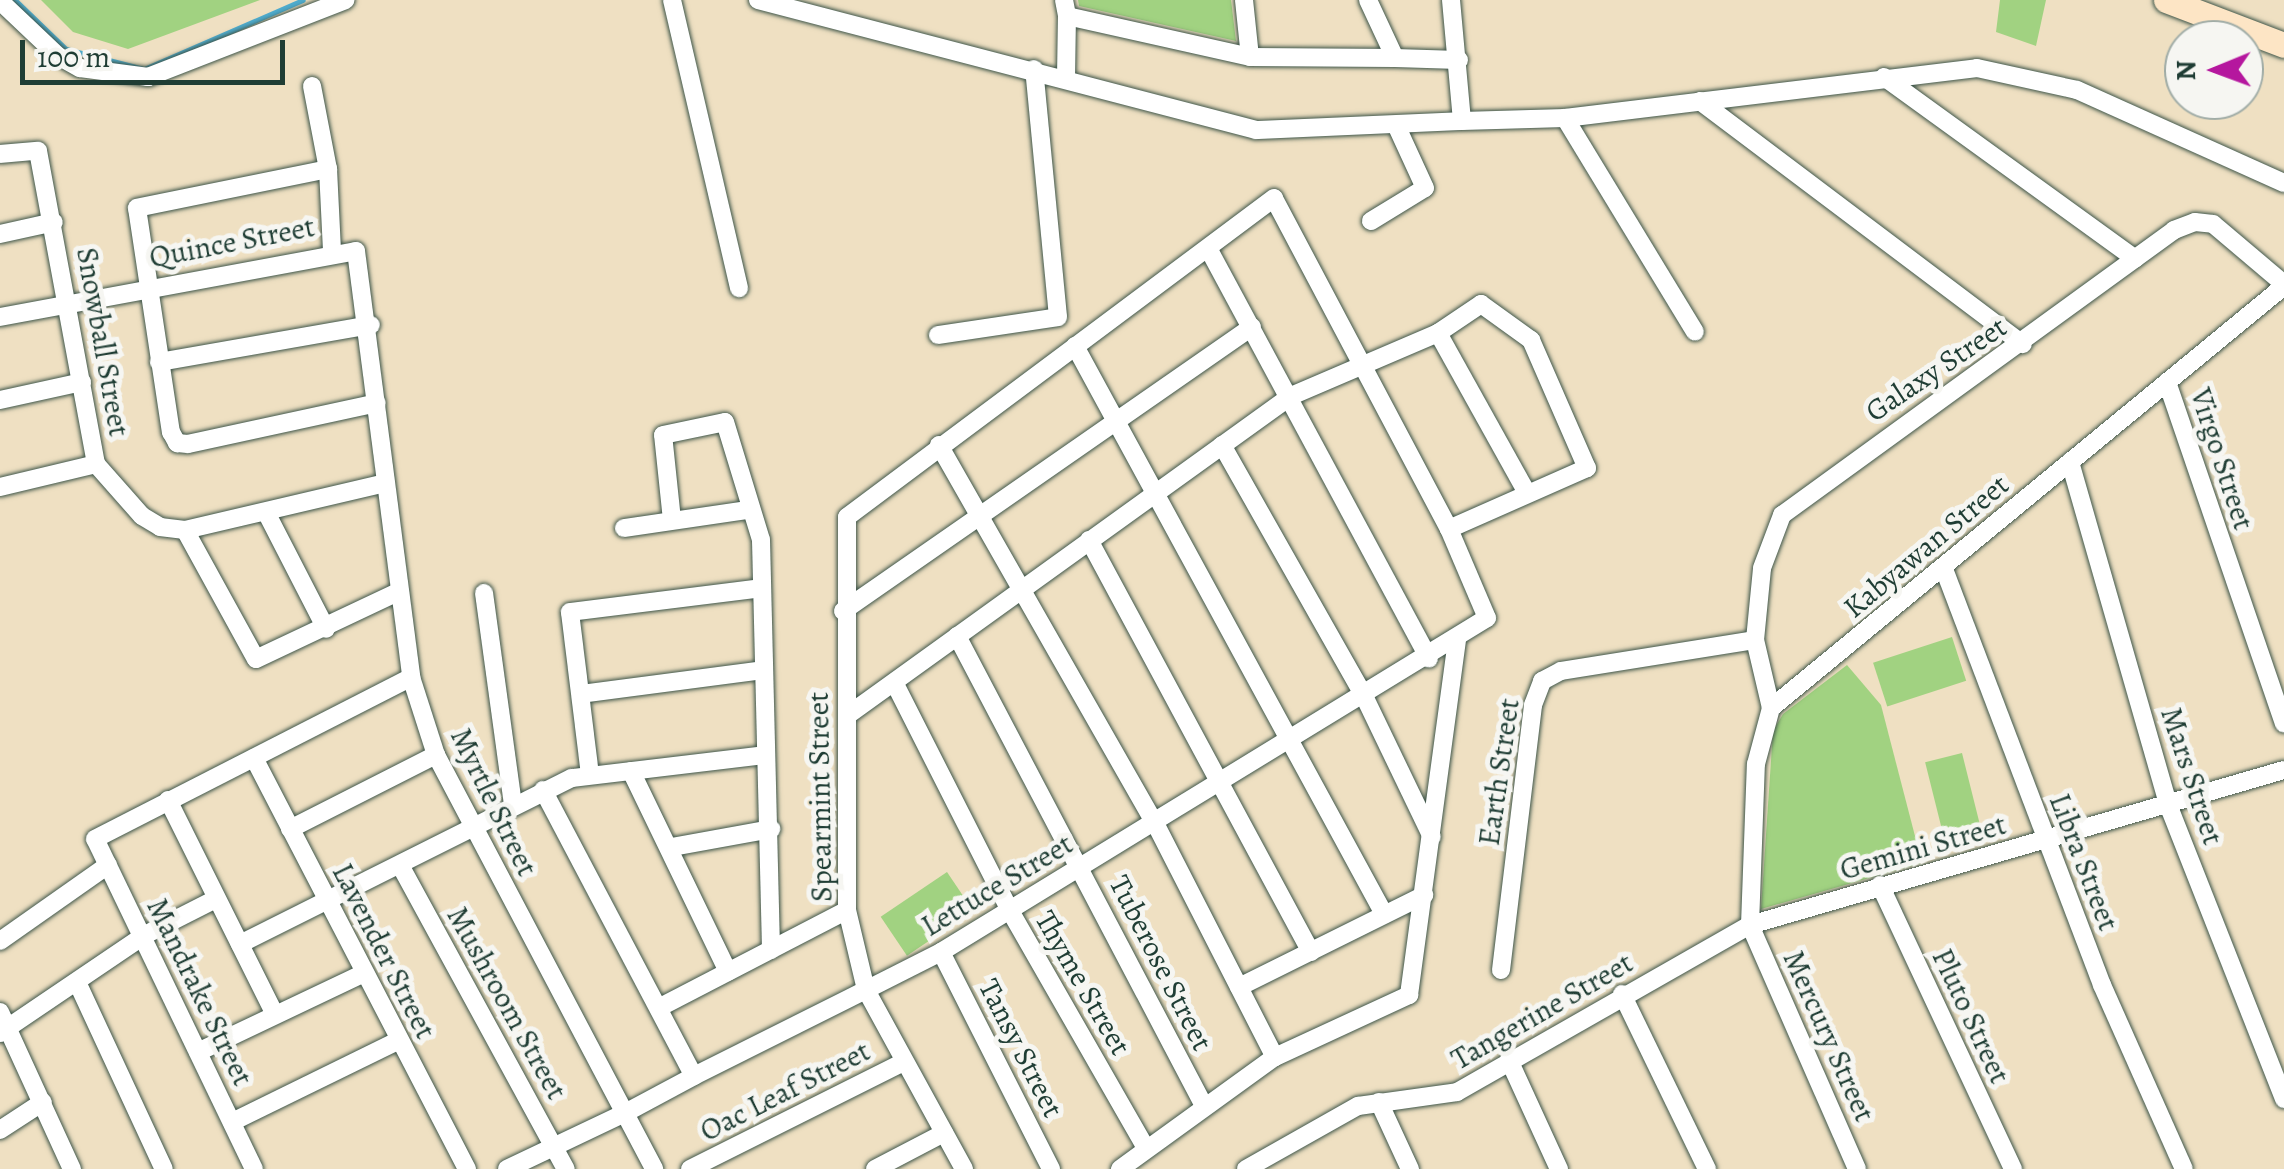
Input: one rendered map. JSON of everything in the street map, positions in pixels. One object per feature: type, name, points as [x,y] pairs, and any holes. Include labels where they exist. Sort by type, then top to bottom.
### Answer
[{"type":"main road","points":[[2166,0],[2284,46]]},
{"type":"street","points":[[0,2],[58,56],[80,68],[148,77],[346,0]]},
{"type":"street","points":[[672,0],[738,288]]},
{"type":"street","points":[[758,0],[1256,130],[1565,118],[1976,68],[2076,90],[2284,184]]},
{"type":"street","points":[[1244,0],[1250,57]]},
{"type":"street","points":[[1368,0],[1395,58]]},
{"type":"street","points":[[1451,0],[1462,122]]},
{"type":"street","points":[[1066,78],[1065,8],[1250,57],[1459,60]]},
{"type":"street","points":[[938,335],[1058,317],[1034,70]]},
{"type":"street","points":[[1884,77],[2135,259]]},
{"type":"street","points":[[312,86],[328,169],[332,250]]},
{"type":"street","points":[[1700,101],[2023,344]]},
{"type":"street","points":[[1565,118],[1695,332]]},
{"type":"street","points":[[1371,221],[1426,188],[1396,125]]},
{"type":"street","name":"Snowball Street","points":[[0,154],[38,151],[96,464],[150,523],[184,530]]},
{"type":"street","points":[[328,169],[145,203],[135,216],[159,362],[176,443],[376,403]]},
{"type":"street","points":[[848,715],[1022,592],[1156,490],[1291,396],[1364,366],[1438,333],[1481,304],[1531,340],[1588,468],[1449,529],[1364,366],[1274,198],[1209,250],[939,444],[1022,592],[1155,822],[1275,1057]]},
{"type":"street","points":[[0,234],[54,222]]},
{"type":"street","name":"Galaxy Street","points":[[1771,708],[1755,640],[1762,568],[1782,515],[2023,344],[2174,230],[2194,222],[2213,224],[2284,285]]},
{"type":"street","name":"Quince Street","points":[[0,317],[332,250],[356,251]]},
{"type":"street","points":[[1209,250],[1429,658]]},
{"type":"street","name":"Myrtle Street","points":[[356,251],[370,325],[376,403],[411,677],[436,755],[654,1169]]},
{"type":"street","name":"Kabyawan Street","points":[[1771,708],[2284,285]]},
{"type":"street","points":[[159,362],[370,325]]},
{"type":"street","points":[[842,610],[1252,328]]},
{"type":"street","points":[[1438,333],[1527,493]]},
{"type":"street","points":[[1075,346],[1294,741],[1384,914]]},
{"type":"street","points":[[0,400],[82,382]]},
{"type":"street","name":"Virgo Street","points":[[2167,382],[2284,724]]},
{"type":"street","points":[[672,520],[663,435],[715,422],[730,430],[748,510],[761,540],[771,950]]},
{"type":"street","name":"Spearmint Street","points":[[939,444],[847,517],[842,610],[848,715],[847,910],[866,990],[964,1169]]},
{"type":"street","points":[[1222,445],[1365,698],[1432,838]]},
{"type":"street","name":"Mars Street","points":[[2070,462],[2169,806],[2284,1100]]},
{"type":"street","points":[[0,487],[96,464]]},
{"type":"street","points":[[386,483],[267,514],[184,530],[256,659],[400,592]]},
{"type":"street","points":[[624,528],[748,510]]},
{"type":"street","points":[[267,514],[326,629]]},
{"type":"street","name":"Lettuce Street","points":[[507,1169],[942,952],[1483,624],[1487,608],[1449,529]]},
{"type":"street","points":[[1089,540],[1224,783],[1311,952]]},
{"type":"street","name":"Libra Street","points":[[1944,569],[2102,985],[2184,1169]]},
{"type":"street","points":[[590,775],[570,612],[762,588]]},
{"type":"street","points":[[484,592],[514,804]]},
{"type":"street","name":"Tuberose Street","points":[[957,636],[1203,1104]]},
{"type":"street","name":"Earth Street","points":[[1501,970],[1532,706],[1542,681],[1561,670],[1755,640]]},
{"type":"street","points":[[1120,1169],[1203,1104],[1275,1057],[1409,995],[1456,641]]},
{"type":"street","points":[[582,694],[764,670]]},
{"type":"street","points":[[274,1011],[168,800],[411,677]]},
{"type":"street","name":"Thyme Street","points":[[895,684],[1009,910],[1146,1148]]},
{"type":"street","points":[[1750,925],[1756,764],[1771,708]]},
{"type":"street","points":[[290,829],[436,755]]},
{"type":"street","points":[[240,944],[543,790],[590,775],[764,755]]},
{"type":"street","name":"Lavender Street","points":[[254,758],[362,974],[467,1169]]},
{"type":"street","points":[[631,770],[672,847],[728,972]]},
{"type":"street","name":"Gemini Street","points":[[1750,925],[2284,770]]},
{"type":"street","points":[[543,790],[662,1006],[694,1076]]},
{"type":"street","name":"Mandrake Street","points":[[168,800],[94,839],[254,1169]]},
{"type":"street","points":[[672,847],[771,829]]},
{"type":"street","name":"Mushroom Street","points":[[400,864],[566,1169]]},
{"type":"street","points":[[0,941],[108,865]]},
{"type":"street","name":"Pluto Street","points":[[1880,885],[2013,1169]]},
{"type":"street","points":[[1239,987],[1424,895]]},
{"type":"street","points":[[72,1169],[3,1024],[77,982],[143,936],[216,899]]},
{"type":"street","points":[[662,1006],[847,910]]},
{"type":"street","name":"Tangerine Street","points":[[1246,1169],[1266,1163],[1378,1102],[1441,1098],[1750,925]]},
{"type":"street","name":"Mercury Street","points":[[1750,925],[1857,1169]]},
{"type":"street","name":"Tansy Street","points":[[942,952],[1051,1169]]},
{"type":"street","points":[[198,1052],[274,1011],[362,974]]},
{"type":"street","points":[[77,982],[164,1169]]},
{"type":"street","points":[[1622,994],[1707,1169]]},
{"type":"street","points":[[232,1122],[398,1041]]},
{"type":"street","points":[[1509,1060],[1559,1169]]},
{"type":"street","name":"Oac Leaf Street","points":[[690,1169],[904,1062]]},
{"type":"street","points":[[0,1130],[43,1102]]},
{"type":"street","points":[[1378,1102],[1410,1169]]},
{"type":"street","points":[[875,1169],[944,1134]]},
{"type":"green space","points":[[41,0],[260,0],[128,49],[73,32]]},
{"type":"green space","points":[[1078,0],[1231,0],[1236,41],[1079,6]]},
{"type":"green space","points":[[2000,0],[2046,0],[2036,46],[1996,32]]},
{"type":"green space","points":[[1952,637],[1966,681],[1887,706],[1873,663]]},
{"type":"green space","points":[[1847,665],[1881,705],[1922,863],[1761,909],[1773,731],[1783,714]]},
{"type":"green space","points":[[1962,753],[1979,823],[1943,832],[1925,762]]},
{"type":"green space","points":[[947,872],[973,911],[907,956],[881,917]]},
{"type":"waterway","points":[[15,0],[66,49],[144,69],[303,0]]}]
